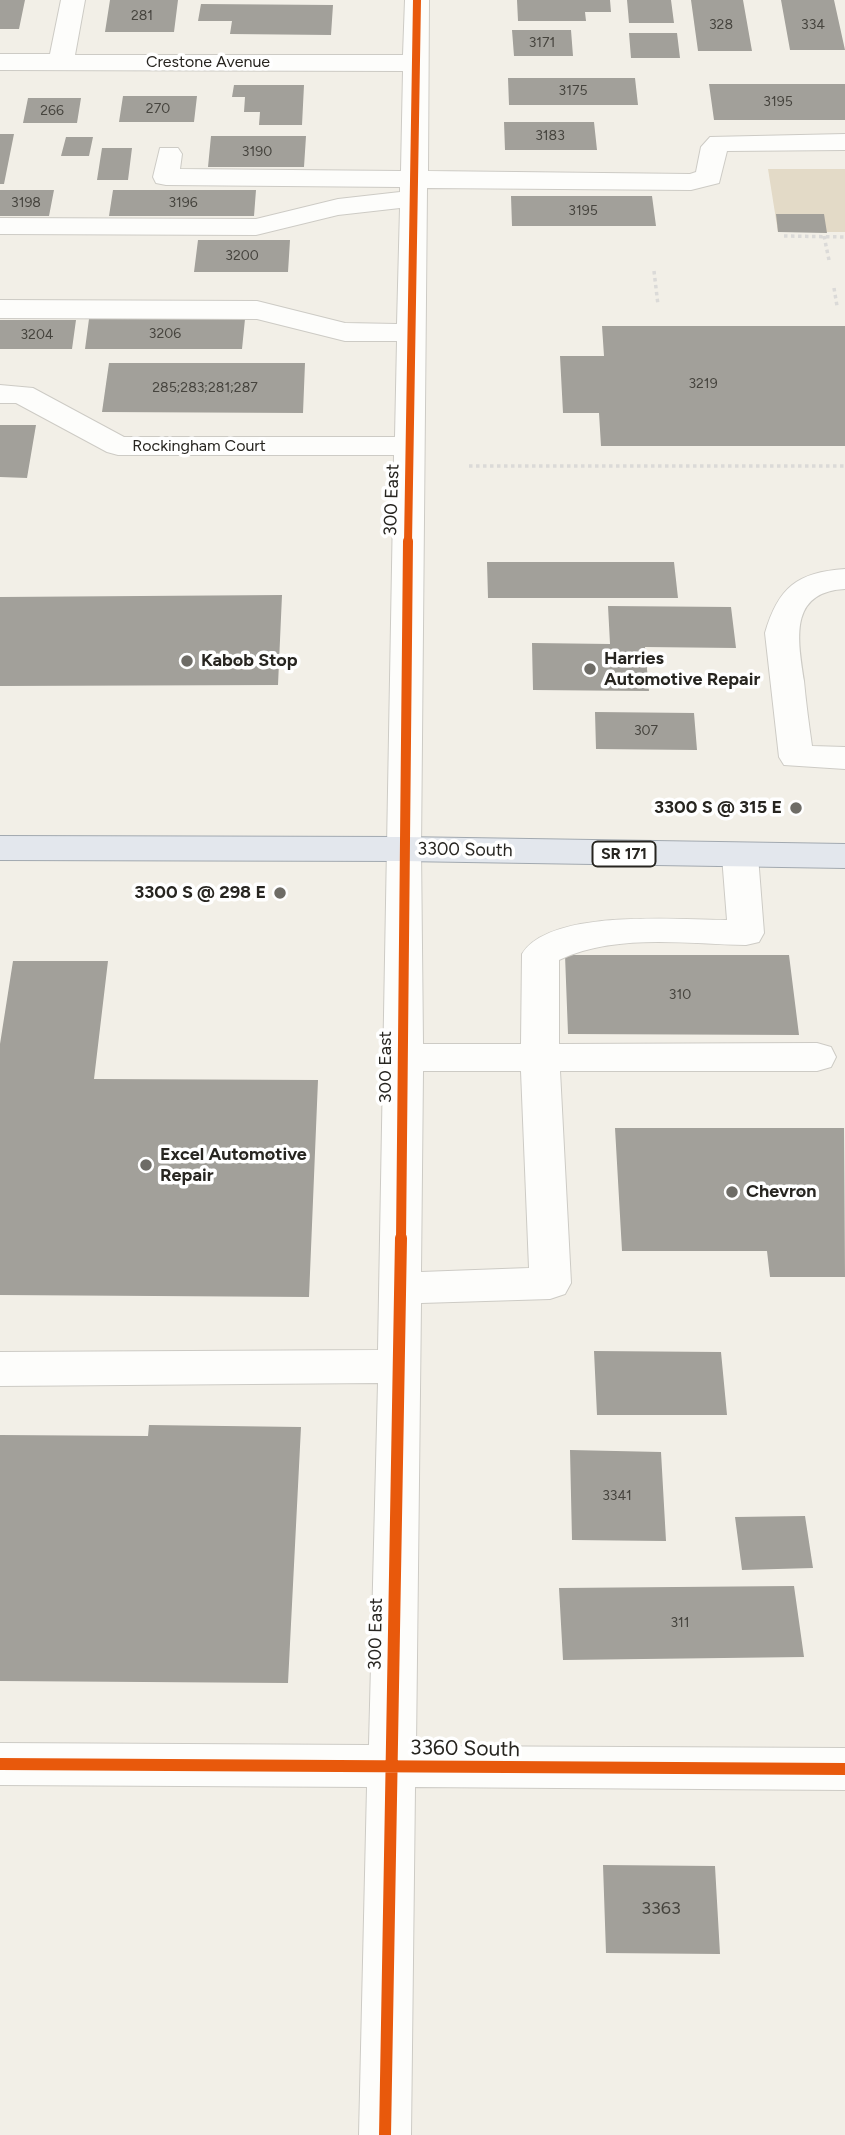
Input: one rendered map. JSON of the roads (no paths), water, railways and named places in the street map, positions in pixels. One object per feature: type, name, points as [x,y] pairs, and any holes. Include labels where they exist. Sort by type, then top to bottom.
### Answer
[{"type":"main road","name":"3300 South","points":[[0,848],[403,849],[845,856]]},
{"type":"street","points":[[61,62],[73,0]]},
{"type":"street","name":"300 East","points":[[385,2135],[404,1058],[403,849],[416,0]]},
{"type":"street","name":"Crestone Avenue","points":[[0,62],[415,63]]},
{"type":"street","points":[[169,154],[166,177],[414,188],[691,182],[709,177],[714,147],[719,143],[845,142]]},
{"type":"street","points":[[0,226],[256,227],[414,188]]},
{"type":"street","points":[[0,309],[257,310],[345,332],[412,333]]},
{"type":"street","name":"Rockingham Court","points":[[0,394],[22,394],[118,446],[411,446]]},
{"type":"street","points":[[845,579],[819,579],[800,592],[785,619],[781,633],[796,757],[845,758]]},
{"type":"street","points":[[400,1288],[550,1283],[540,1059],[541,954],[572,939],[612,931],[746,933],[740,856]]},
{"type":"street","points":[[404,1058],[817,1057]]},
{"type":"street","points":[[0,1369],[399,1366]]},
{"type":"street","name":"3360 South","points":[[0,1764],[845,1769]]},
{"type":"place","name":"Kabob Stop","points":[[187,661]]},
{"type":"place","name":"Harries Automotive Repair","points":[[590,669]]},
{"type":"place","name":"3300 S @ 315 E","points":[[796,808]]},
{"type":"place","name":"3300 S @ 298 E","points":[[280,893]]},
{"type":"place","name":"Excel Automotive Repair","points":[[146,1165]]},
{"type":"place","name":"Chevron","points":[[732,1192]]}]
